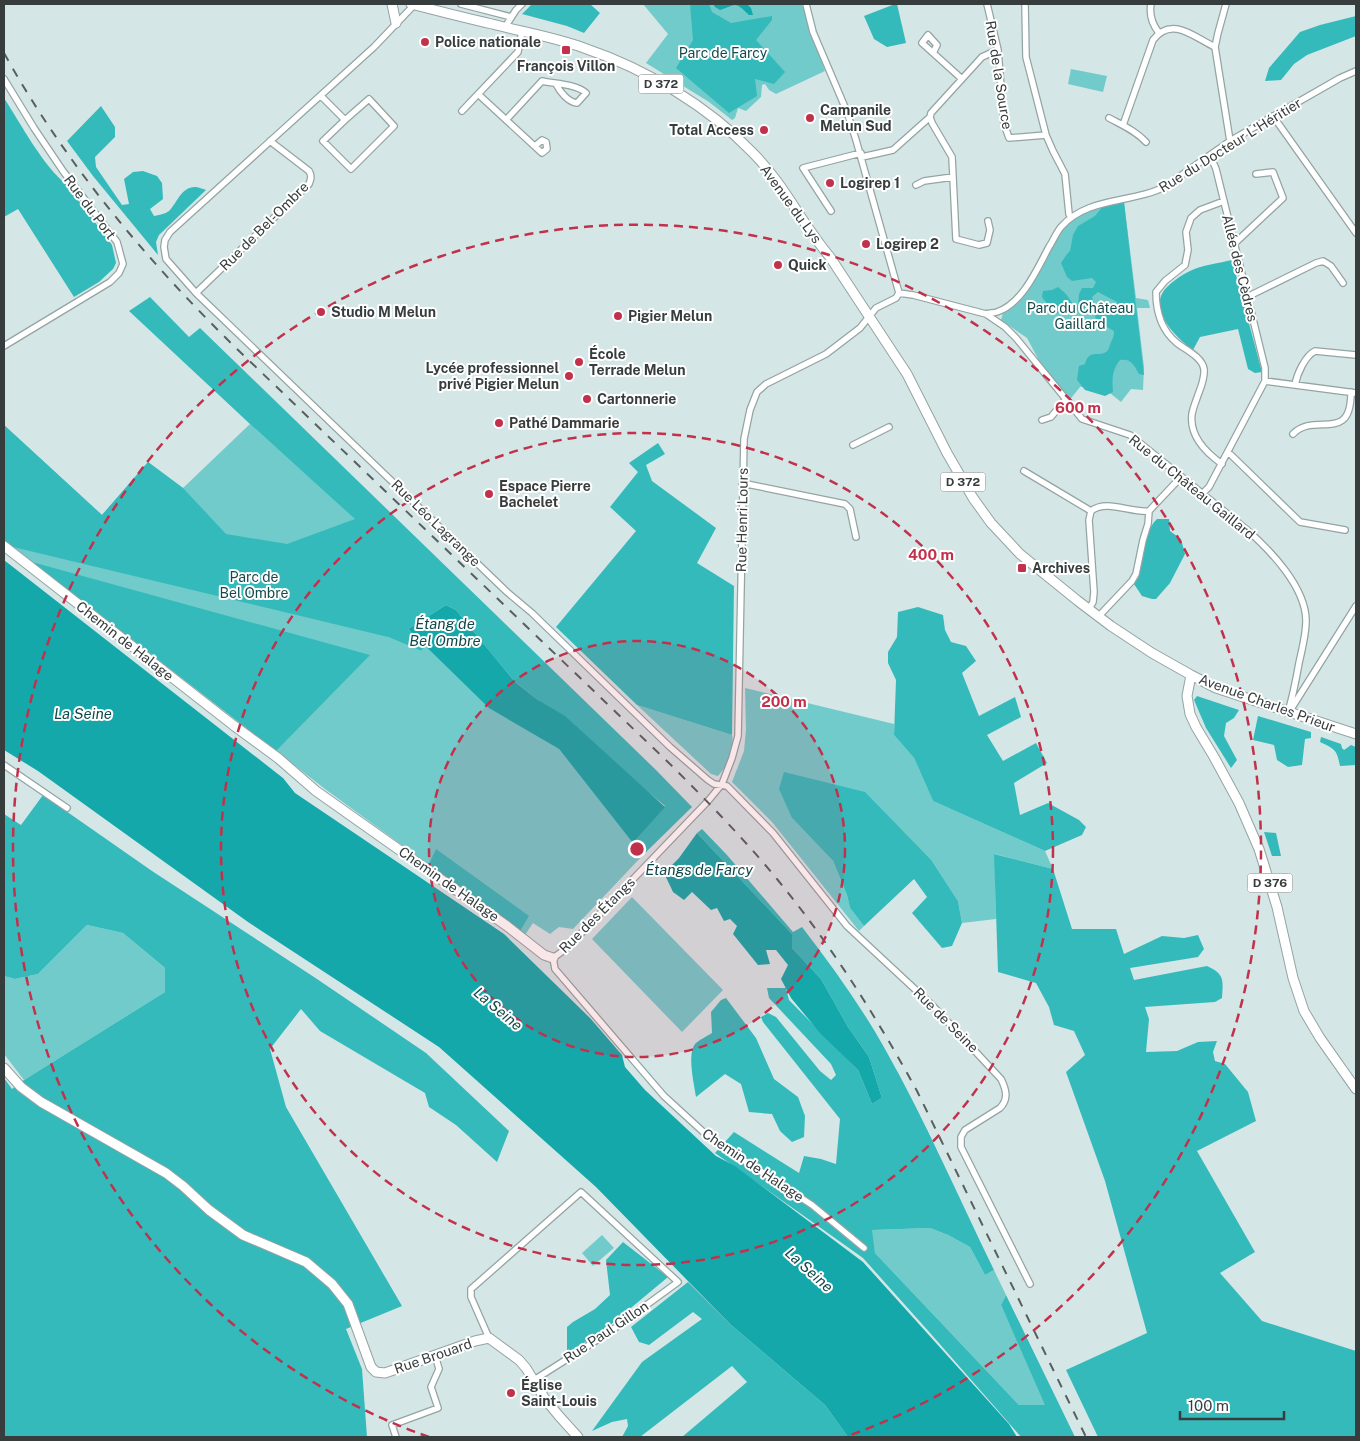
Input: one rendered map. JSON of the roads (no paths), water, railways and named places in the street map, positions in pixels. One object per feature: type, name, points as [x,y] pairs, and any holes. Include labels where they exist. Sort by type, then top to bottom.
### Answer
[{"type":"main road","points":[[392,4],[396,23]]},
{"type":"main road","name":"D 372","points":[[414,4],[505,27]]},
{"type":"main road","name":"Avenue du Lys","points":[[505,27],[583,48],[626,65],[688,100],[733,134],[756,155],[786,192],[816,240],[830,257],[869,316]]},
{"type":"main road","name":"Avenue Charles Prieur","points":[[869,316],[907,374],[956,470],[973,498],[1006,541],[1020,554],[1089,610],[1152,653],[1191,675],[1216,688],[1356,734]]},
{"type":"main road","name":"Chemin de Halage","points":[[4,546],[278,758],[322,796],[507,926],[544,955],[553,958]]},
{"type":"main road","name":"D 376","points":[[1191,675],[1187,696],[1190,714],[1239,803],[1259,849],[1272,889],[1293,978],[1304,1011],[1320,1038],[1356,1089]]},
{"type":"main road","name":"Rue Brouard","points":[[4,1068],[21,1086],[41,1102],[166,1173],[243,1236],[306,1262],[332,1284],[348,1304],[371,1367],[376,1372],[384,1373],[489,1338],[519,1360],[558,1416],[578,1437]]},
{"type":"street","points":[[270,141],[374,47],[414,4]]},
{"type":"street","points":[[462,4],[511,17]]},
{"type":"street","points":[[505,27],[522,4]]},
{"type":"street","points":[[806,4],[813,32],[847,112],[861,155],[899,293],[913,294],[986,314],[998,312],[1012,303],[1028,286],[1060,228],[1071,218],[1065,174],[1046,135],[1026,58],[1025,4]]},
{"type":"street","name":"Rue de la Source","points":[[987,4],[998,50],[1004,124],[1009,138],[1046,135]]},
{"type":"street","points":[[1151,4],[1150,12],[1153,25],[1159,33]]},
{"type":"street","points":[[1226,4],[1215,47],[1230,141]]},
{"type":"street","points":[[1123,125],[1154,40],[1159,33],[1171,28],[1181,29],[1215,47]]},
{"type":"street","points":[[462,110],[518,52],[522,31]]},
{"type":"street","points":[[832,211],[803,168],[893,150],[930,117],[931,113],[982,58],[998,50]]},
{"type":"street","points":[[933,53],[962,79]]},
{"type":"street","name":"Rue du Docteur L'Héritier","points":[[1071,218],[1089,207],[1154,192],[1166,186],[1230,141],[1340,78],[1356,71]]},
{"type":"street","name":"Rue du Port","points":[[4,79],[62,171],[117,242],[123,264],[119,273],[110,282],[4,346]]},
{"type":"street","points":[[506,120],[542,82],[556,84],[581,89],[586,93],[577,104],[558,90],[556,84]]},
{"type":"street","points":[[478,94],[535,146]]},
{"type":"street","points":[[321,96],[344,120]]},
{"type":"street","points":[[369,99],[394,126],[351,169],[324,140],[344,120],[369,99]]},
{"type":"street","points":[[1273,116],[1356,233]]},
{"type":"street","points":[[930,117],[952,157],[956,239],[979,245],[987,243],[990,230],[988,221]]},
{"type":"street","points":[[1109,118],[1141,136],[1146,142]]},
{"type":"street","name":"Rue Léo Lagrange","points":[[270,141],[170,232],[165,240],[164,248],[169,264],[241,338],[507,592],[532,613],[670,747],[708,780],[714,784],[722,784]]},
{"type":"street","name":"Rue de Bel-Ombre","points":[[196,293],[309,184],[311,174],[309,171],[270,141]]},
{"type":"street","name":"Allée des Cèdres","points":[[1210,155],[1216,169],[1224,201],[1264,368],[1265,381]]},
{"type":"street","points":[[1234,244],[1283,198],[1273,172],[1256,174]]},
{"type":"street","points":[[916,185],[924,181],[953,177]]},
{"type":"street","points":[[1222,464],[1203,448],[1192,426],[1192,413],[1203,384],[1204,370],[1200,361],[1175,341],[1161,322],[1156,302],[1156,292],[1165,281],[1185,265],[1188,250],[1186,232],[1191,218],[1200,210],[1224,201]]},
{"type":"street","points":[[1247,297],[1323,261],[1331,266],[1343,283]]},
{"type":"street","name":"Rue Henri Lours","points":[[722,784],[738,736],[742,483],[744,439],[750,410],[757,392],[766,384],[826,354],[860,328],[879,306],[893,300],[899,293]]},
{"type":"street","points":[[996,321],[998,312]]},
{"type":"street","name":"Rue du Château Gaillard","points":[[986,314],[1016,338],[1082,419],[1130,435],[1203,493],[1260,542],[1288,575],[1302,600],[1306,619],[1305,634],[1288,712]]},
{"type":"street","points":[[1295,385],[1296,376],[1310,353],[1315,351],[1356,355]]},
{"type":"street","points":[[1203,493],[1209,487],[1222,464],[1265,381],[1354,392],[1346,418],[1339,423],[1308,425],[1298,428],[1293,434]]},
{"type":"street","points":[[1042,420],[1051,417],[1065,400]]},
{"type":"street","points":[[853,444],[889,427]]},
{"type":"street","points":[[1228,452],[1300,522],[1345,530]]},
{"type":"street","points":[[1024,471],[1091,512]]},
{"type":"street","points":[[1089,610],[1093,602],[1094,592],[1089,520],[1091,512],[1100,507],[1142,512],[1149,511],[1181,477]]},
{"type":"street","points":[[742,483],[845,504],[850,509],[856,537]]},
{"type":"street","points":[[1098,616],[1132,582],[1136,574],[1148,524],[1149,511]]},
{"type":"street","points":[[1288,712],[1356,606]]},
{"type":"street","points":[[4,766],[66,808]]},
{"type":"street","name":"Rue des Étangs","points":[[553,958],[567,948],[722,784]]},
{"type":"street","name":"Rue de Seine","points":[[722,784],[727,786],[773,833],[847,926],[933,1006],[1001,1079],[1006,1093],[1004,1103],[1000,1108],[965,1130],[961,1137],[961,1147],[1030,1284]]},
{"type":"street","name":"Chemin de Halage","points":[[553,958],[555,969],[664,1096],[711,1139],[812,1205],[864,1248]]},
{"type":"street","name":"Rue Paul Gillon","points":[[489,1338],[470,1297],[471,1289],[581,1192],[678,1282],[608,1333],[534,1380]]},
{"type":"street","points":[[396,1437],[392,1425],[438,1408],[431,1386],[439,1369],[436,1355]]},
{"type":"water","points":[[713,4],[747,4],[751,8],[753,15],[749,15],[736,5],[720,10]]},
{"type":"water","name":"La Seine","points":[[4,560],[283,778],[295,793],[504,934],[590,1018],[622,1055],[625,1067],[645,1090],[716,1156],[735,1166],[863,1262],[1009,1424],[1017,1437],[848,1437],[825,1405],[730,1324],[596,1187],[439,1047],[248,922],[38,771],[4,750]]},
{"type":"water","name":"Étang de Bel Ombre","points":[[446,605],[456,610],[515,682],[538,700],[565,716],[665,807],[633,843],[559,749],[489,708],[408,629]]},
{"type":"water","name":"Étangs de Farcy","points":[[697,833],[792,934],[792,948],[821,979],[848,1027],[869,1057],[882,1098],[872,1104],[858,1070],[820,1033],[791,998],[781,979],[788,965],[776,950],[766,950],[770,964],[758,965],[733,934],[737,926],[730,919],[724,921],[717,908],[711,910],[692,892],[684,900],[673,892],[664,873],[679,858]]},
{"type":"railway","points":[[4,53],[53,133],[80,171],[109,209],[170,280],[236,348],[671,765],[739,835],[797,904],[852,982],[917,1091],[1086,1437]]},
{"type":"place","name":"Police nationale","points":[[425,42]]},
{"type":"place","name":"François Villon","points":[[566,50]]},
{"type":"place","name":"Campanile Melun Sud","points":[[810,118]]},
{"type":"place","name":"Total Access","points":[[764,130]]},
{"type":"place","name":"Logirep 1","points":[[830,183]]},
{"type":"place","name":"Logirep 2","points":[[866,244]]},
{"type":"place","name":"Quick","points":[[778,265]]},
{"type":"place","name":"Studio M Melun","points":[[321,312]]},
{"type":"place","name":"Pigier Melun","points":[[618,316]]},
{"type":"place","name":"École Terrade Melun","points":[[579,362]]},
{"type":"place","name":"Lycée professionnel privé Pigier Melun","points":[[569,376]]},
{"type":"place","name":"Cartonnerie","points":[[587,399]]},
{"type":"place","name":"Pathé Dammarie","points":[[499,423]]},
{"type":"place","name":"Espace Pierre Bachelet","points":[[489,494]]},
{"type":"place","name":"Archives","points":[[1022,568]]},
{"type":"place","name":"Église Saint-Louis","points":[[511,1393]]},
{"type":"park label","name":"Parc de Farcy","points":[[723,53]]},
{"type":"park label","name":"Parc du Château Gaillard","points":[[1080,316]]},
{"type":"park label","name":"Parc de Bel Ombre","points":[[254,586]]}]
